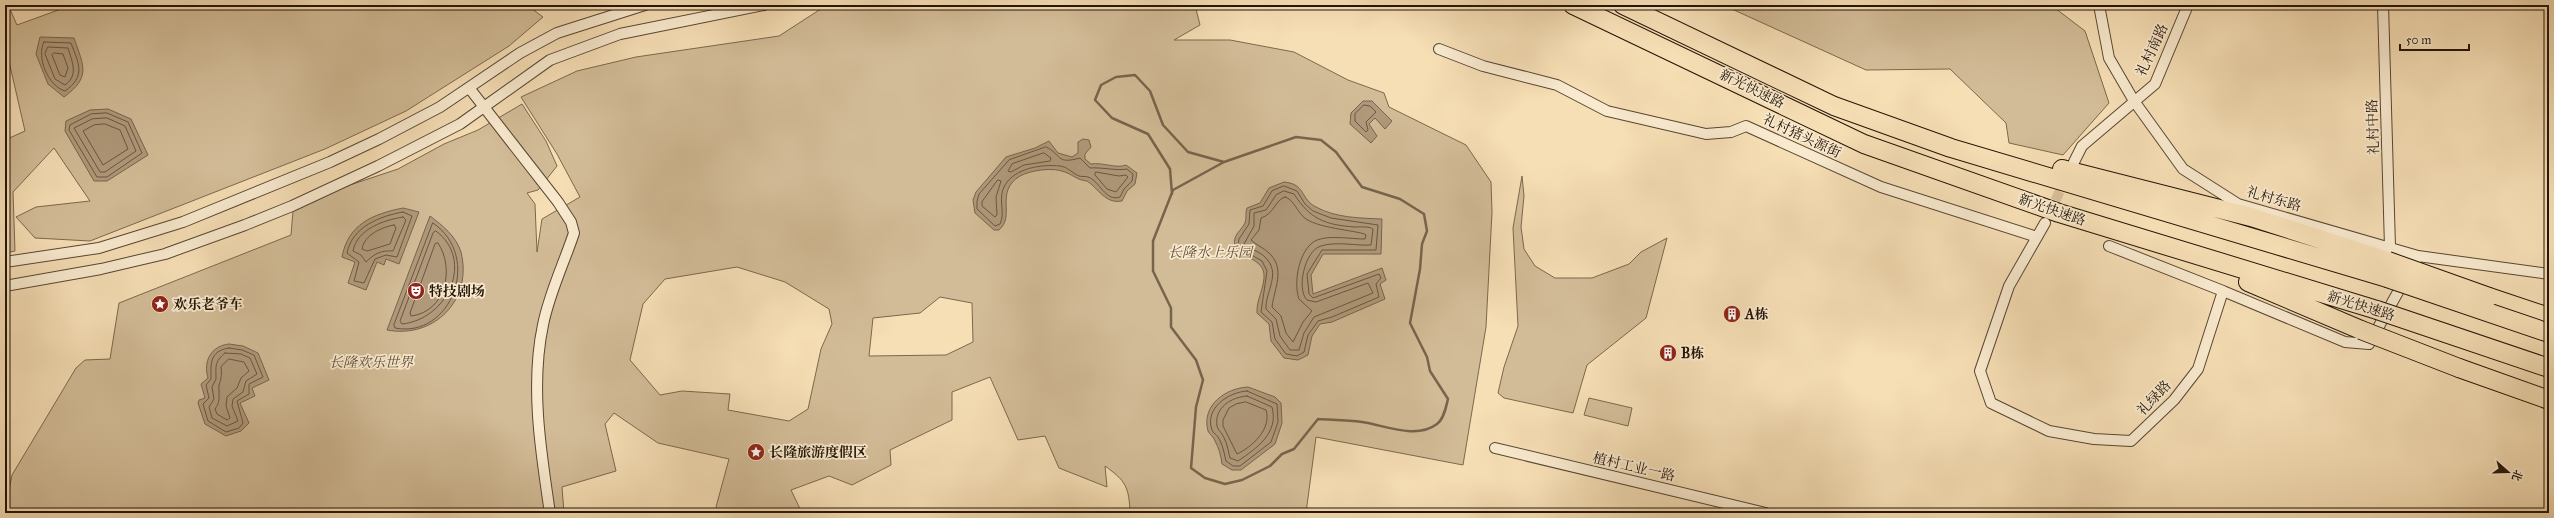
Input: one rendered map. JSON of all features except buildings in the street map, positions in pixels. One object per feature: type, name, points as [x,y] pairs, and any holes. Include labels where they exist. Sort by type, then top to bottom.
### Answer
[{"type":"highway","name":"新光快速路","points":[[1573,5],[1864,144],[2059,213],[2145,241],[2377,310],[2549,368]]},
{"type":"highway","name":"新光快速路","points":[[1623,5],[1834,106],[1951,148],[2388,262],[2549,333]]},
{"type":"highway","points":[[2145,241],[2361,330],[2459,368],[2549,400]]},
{"type":"highway","points":[[2388,262],[2543,315]]},
{"type":"street","points":[[5,262],[99,248],[182,222],[330,162],[440,107],[470,89],[520,53],[557,33],[645,5]]},
{"type":"street","points":[[5,286],[101,269],[165,254],[245,225],[292,206],[378,166],[460,124],[550,60],[620,34],[764,5]]},
{"type":"street","name":"礼村东路","points":[[2100,5],[2109,58],[2134,101],[2183,169],[2238,204],[2388,262],[2418,256],[2549,274]]},
{"type":"street","name":"礼村南路","points":[[2134,101],[2155,84],[2188,5]]},
{"type":"street","name":"礼村中路","points":[[2383,5],[2388,262]]},
{"type":"street","name":"礼村猪头源街","points":[[1439,49],[1483,66],[1557,85],[1607,111],[1706,134],[1731,132],[1746,126],[1881,187],[2038,238]]},
{"type":"street","points":[[470,89],[483,108],[558,202],[571,222],[574,233],[543,325],[538,368],[542,452],[550,513]]},
{"type":"street","points":[[2074,162],[2082,146],[2134,101]]},
{"type":"street","name":"礼绿路","points":[[2045,223],[2038,238],[2009,286],[1980,371],[1991,403],[2049,431],[2094,439],[2132,441],[2174,400],[2198,369],[2223,291]]},
{"type":"street","points":[[2110,246],[2345,342],[2369,344],[2418,256]]},
{"type":"street","name":"植村工业一路","points":[[1495,448],[1766,513]]},
{"type":"green space","points":[[5,5],[8,5],[17,25],[72,5],[527,5],[543,17],[509,46],[406,111],[325,149],[90,241],[35,238],[16,217],[36,207],[90,201],[54,148],[13,192],[15,251],[5,253],[5,140],[25,131],[5,44]]},
{"type":"green space","points":[[827,5],[1195,5],[1200,25],[1174,40],[1230,40],[1294,52],[1348,80],[1384,93],[1389,107],[1466,145],[1491,182],[1492,212],[1486,327],[1463,465],[1316,437],[1306,513],[1130,513],[1129,497],[1125,485],[1118,476],[1105,466],[1107,487],[1059,468],[1045,436],[1018,440],[990,377],[952,392],[952,420],[890,450],[891,465],[852,485],[829,476],[791,490],[802,513],[721,513],[716,507],[729,459],[658,443],[614,413],[605,424],[616,471],[562,487],[564,513],[17,513],[5,511],[12,475],[76,368],[85,360],[110,359],[119,303],[291,235],[293,211],[347,186],[398,169],[444,144],[478,130],[522,104],[546,141],[557,166],[538,190],[527,193],[535,204],[537,252],[542,219],[580,197],[557,154],[521,97],[577,71],[636,57],[779,36]],"holes":[[[737,267],[785,282],[829,309],[832,324],[821,349],[808,409],[789,421],[728,410],[730,394],[682,391],[660,395],[630,360],[643,304],[665,279]],[[940,297],[972,303],[973,342],[946,355],[869,356],[873,318],[920,313]]]},
{"type":"green space","points":[[1723,5],[2051,5],[2085,31],[2109,103],[2063,155],[2009,143],[2006,123],[1950,69],[1866,70]]},
{"type":"green space","points":[[1522,176],[1524,196],[1521,227],[1524,249],[1535,266],[1555,278],[1592,278],[1629,264],[1641,252],[1667,238],[1646,318],[1587,365],[1573,413],[1504,398],[1498,393],[1504,367],[1518,326],[1513,228]]},
{"type":"green space","points":[[1589,398],[1632,408],[1628,426],[1584,415]]},
{"type":"water","points":[[40,37],[74,38],[82,64],[82,77],[73,90],[64,97],[48,84],[36,54]]},
{"type":"water","points":[[1363,101],[1372,101],[1392,121],[1385,129],[1375,118],[1369,124],[1377,136],[1371,143],[1350,124],[1351,113]]},
{"type":"water","points":[[108,109],[131,119],[148,155],[107,181],[94,181],[65,131],[66,121],[90,110]]},
{"type":"water","points":[[1083,139],[1089,140],[1091,147],[1085,154],[1085,159],[1091,164],[1118,166],[1126,165],[1137,173],[1135,184],[1127,191],[1122,201],[1107,198],[1087,181],[1078,179],[1060,170],[1042,170],[1020,176],[1012,182],[1006,196],[1006,218],[1004,224],[999,230],[994,230],[975,213],[973,200],[976,192],[1006,157],[1035,148],[1049,141],[1058,153],[1072,157],[1078,153],[1078,142]]},
{"type":"water","points":[[1284,182],[1291,183],[1296,186],[1311,204],[1324,211],[1348,217],[1382,219],[1381,254],[1323,254],[1311,275],[1313,294],[1382,268],[1386,280],[1380,284],[1385,299],[1332,322],[1320,324],[1312,336],[1308,355],[1298,360],[1284,358],[1271,341],[1269,324],[1257,313],[1264,279],[1262,268],[1258,263],[1241,253],[1235,245],[1235,238],[1245,223],[1247,208],[1260,203],[1269,188]]},
{"type":"water","points":[[403,208],[419,212],[399,264],[386,259],[384,265],[377,262],[366,290],[348,283],[355,262],[342,257],[350,236],[364,222],[372,217]]},
{"type":"water","points":[[430,216],[448,231],[459,246],[463,270],[461,286],[455,300],[446,312],[434,322],[420,328],[404,331],[387,330]]},
{"type":"water","points":[[229,344],[243,346],[258,353],[269,380],[252,388],[255,396],[240,403],[249,423],[241,431],[226,436],[205,424],[198,403],[199,400],[205,398],[201,384],[208,378],[207,366],[210,355],[217,348]]},
{"type":"water","points":[[1248,387],[1275,397],[1281,403],[1282,423],[1275,444],[1241,470],[1232,470],[1222,464],[1218,446],[1208,431],[1208,413],[1217,400],[1224,395],[1240,388]]},
{"type":"waterway","points":[[1172,194],[1170,169],[1148,134],[1112,118],[1095,100],[1101,85],[1116,77],[1135,75],[1150,91],[1163,125],[1188,152],[1224,162]]},
{"type":"waterway","points":[[1296,137],[1321,140],[1336,152],[1362,187],[1400,199],[1424,214],[1427,231],[1422,244],[1420,269],[1410,323],[1427,357],[1430,371],[1448,399],[1444,413],[1439,422],[1429,429],[1420,431],[1400,430],[1356,421],[1318,419],[1294,449],[1282,454],[1270,466],[1242,480],[1225,484],[1205,478],[1191,468],[1196,407],[1203,380],[1196,360],[1171,327],[1171,308],[1153,271],[1153,241],[1173,190],[1224,162],[1296,137]]},
{"type":"tunnel","points":[[2049,214],[2066,178]]},
{"type":"place","name":"特技剧场","points":[[416,291]]},
{"type":"place","name":"欢乐老爷车","points":[[160,304]]},
{"type":"place","name":"A栋","points":[[1732,314]]},
{"type":"place","name":"B栋","points":[[1668,353]]},
{"type":"place","name":"长隆旅游度假区","points":[[756,452]]},
{"type":"park label","name":"长隆水上乐园","points":[[1210,252]]},
{"type":"park label","name":"长隆欢乐世界","points":[[371,362]]}]
